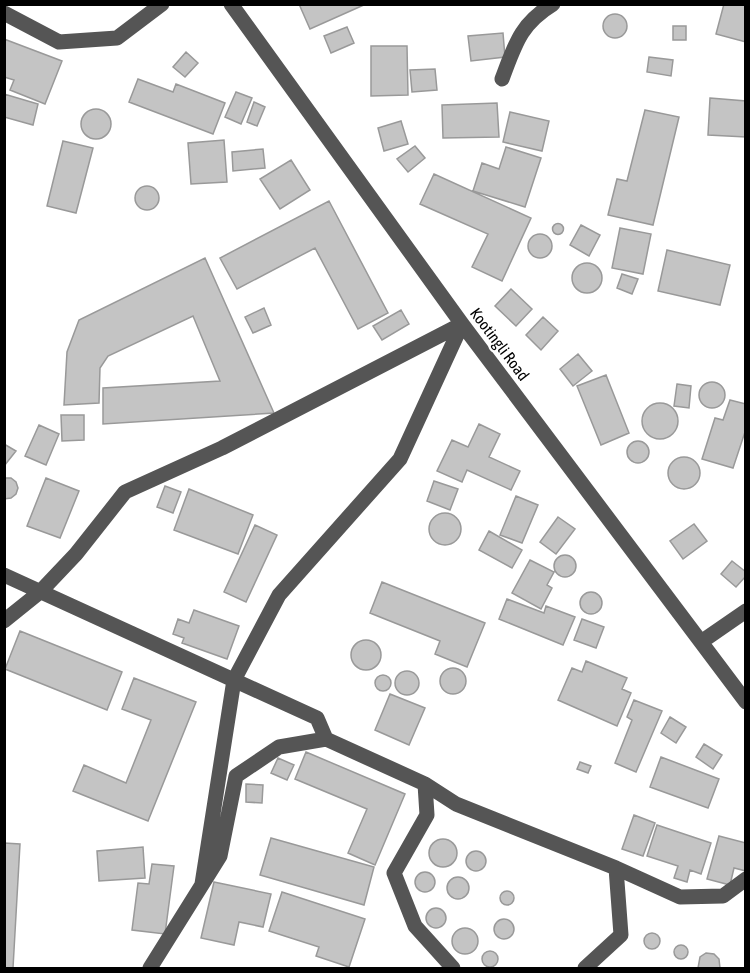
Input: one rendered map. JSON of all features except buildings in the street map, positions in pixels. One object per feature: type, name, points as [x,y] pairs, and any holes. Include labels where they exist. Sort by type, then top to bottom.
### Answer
[{"type":"street","points":[[4,13],[59,42],[117,38],[162,4]]},
{"type":"street","name":"Kootingli Road","points":[[231,4],[462,324],[746,702]]},
{"type":"street","points":[[502,79],[517,39],[538,14],[553,4]]},
{"type":"street","points":[[4,621],[40,592],[76,554],[125,492],[222,448],[462,324]]},
{"type":"street","points":[[202,884],[234,680],[279,595],[400,459],[462,324]]},
{"type":"street","points":[[4,575],[317,718],[326,739]]},
{"type":"street","points":[[701,642],[746,611]]},
{"type":"street","points":[[150,969],[220,856],[236,776],[279,747],[326,739],[425,784],[456,804],[616,868],[680,897],[723,896],[746,879]]},
{"type":"street","points":[[425,784],[427,815],[394,873],[415,926],[453,969]]},
{"type":"street","points":[[585,969],[621,935],[616,868]]}]
